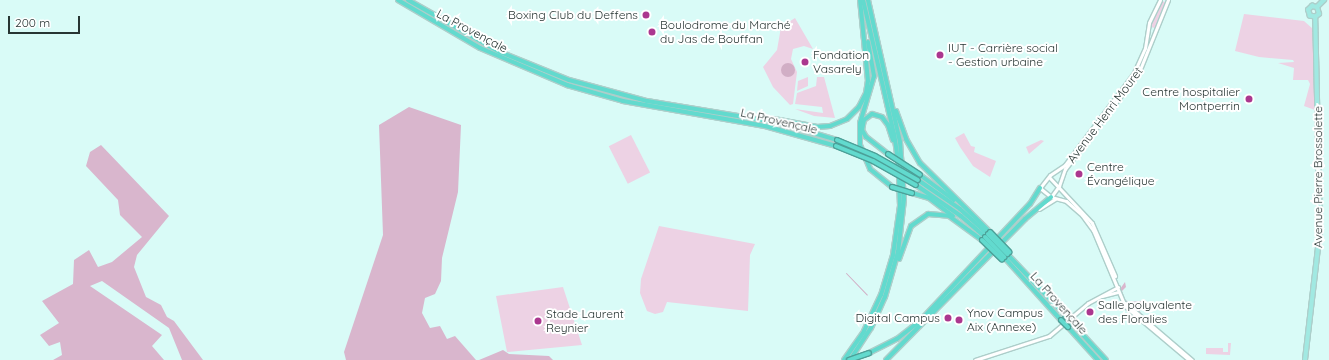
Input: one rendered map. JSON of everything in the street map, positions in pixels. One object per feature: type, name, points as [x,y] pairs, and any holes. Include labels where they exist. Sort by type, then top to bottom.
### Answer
[{"type":"highway","name":"La Provençale","points":[[398,0],[480,48],[567,85],[623,101],[765,126],[836,146],[873,161],[916,185],[961,216],[986,236]]},
{"type":"highway","name":"La Provençale","points":[[408,0],[466,35],[521,62],[596,88],[657,102],[780,123],[837,140],[876,156],[919,178],[960,209],[986,236]]},
{"type":"highway","points":[[657,102],[817,126],[830,126],[843,122],[856,112],[865,97],[867,85],[862,0]]},
{"type":"highway","points":[[844,360],[864,331],[882,295],[893,255],[900,206],[899,168],[895,139],[862,0]]},
{"type":"highway","points":[[868,0],[900,142],[904,192],[898,252],[885,297]]},
{"type":"highway","points":[[864,24],[874,76],[860,119],[860,145],[870,169],[892,187],[936,203],[986,236],[1006,255]]},
{"type":"highway","points":[[882,67],[902,129],[914,154],[931,176],[986,236],[1006,255]]},
{"type":"highway","points":[[900,206],[896,154],[888,125],[880,115],[868,116],[863,121],[863,132],[868,140],[888,154],[919,178]]},
{"type":"highway","points":[[850,360],[892,343],[913,328],[1030,204],[1040,188]]},
{"type":"highway","points":[[886,360],[1035,211],[1051,197]]},
{"type":"highway","points":[[850,360],[871,328],[885,297],[909,230],[922,216],[931,213],[946,214],[986,236]]},
{"type":"highway","name":"La Provençale","points":[[1006,255],[1053,301],[1106,360]]},
{"type":"highway","name":"La Provençale","points":[[1006,255],[1045,302],[1098,360]]},
{"type":"main road","name":"Avenue Henri Mouret","points":[[1040,188],[1049,177],[1065,165],[1134,73],[1145,48],[1149,24],[1160,0]]},
{"type":"main road","name":"Avenue Henri Mouret","points":[[1051,197],[1059,186],[1065,169],[1139,72],[1168,0]]},
{"type":"main road","points":[[1317,7],[1319,14],[1315,17],[1310,16],[1308,10],[1312,6],[1317,7],[1324,0]]},
{"type":"main road","name":"Avenue Pierre Brossolette","points":[[1305,360],[1320,230],[1315,17]]},
{"type":"main road","points":[[1049,177],[1059,186],[1067,198],[1096,228],[1118,290],[1127,305],[1189,360]]},
{"type":"main road","points":[[1040,188],[1051,197],[1066,202],[1090,225],[1125,306],[1192,360]]},
{"type":"main road","points":[[1035,211],[1056,199]]},
{"type":"main road","points":[[1100,295],[1110,294],[1118,290]]},
{"type":"main road","points":[[975,360],[1049,336],[1059,330],[1088,303],[1100,295],[1118,290]]},
{"type":"shaded area","points":[[1162,1],[1165,2],[1155,28],[1151,27],[1150,22]]},
{"type":"shaded area","points":[[1244,14],[1304,21],[1313,29],[1315,110],[1304,106],[1310,84],[1308,80],[1293,80],[1294,68],[1278,63],[1294,62],[1293,60],[1259,57],[1235,51]]},
{"type":"shaded area","points":[[795,18],[813,49],[804,46],[793,49],[791,59],[797,72],[793,104],[790,105],[773,87],[763,67],[777,50],[781,27]]},
{"type":"shaded area","points":[[788,63],[793,65],[795,70],[793,75],[788,77],[783,75],[781,70],[783,65]]},
{"type":"shaded area","points":[[808,77],[808,86],[797,91],[798,81]]},
{"type":"shaded area","points":[[817,77],[824,77],[835,118],[814,116],[795,109],[823,113],[822,107],[795,104],[797,93],[816,86]]},
{"type":"shaded area","points":[[409,107],[461,125],[458,192],[442,258],[441,281],[435,294],[425,298],[422,313],[430,328],[440,326],[447,339],[455,336],[476,360],[346,360],[344,352],[383,235],[379,125]]},
{"type":"shaded area","points":[[964,133],[971,146],[975,147],[974,152],[996,161],[990,177],[973,166],[960,147],[955,138]]},
{"type":"shaded area","points":[[631,135],[650,172],[628,184],[609,146]]},
{"type":"shaded area","points":[[1041,140],[1044,141],[1029,154],[1026,147]]},
{"type":"shaded area","points":[[101,145],[169,216],[137,255],[134,267],[146,297],[161,305],[167,317],[174,321],[203,360],[182,360],[169,328],[102,281],[90,286],[162,335],[152,346],[164,360],[53,360],[62,355],[60,342],[49,346],[40,335],[59,323],[42,301],[73,284],[74,260],[89,250],[98,267],[112,262],[142,237],[120,215],[118,200],[86,166],[90,152]]},
{"type":"shaded area","points":[[659,226],[755,244],[750,255],[748,311],[667,302],[663,312],[655,314],[647,311],[640,293],[641,279]]},
{"type":"shaded area","points":[[1125,282],[1126,287],[1122,291],[1125,299],[1120,289]]},
{"type":"shaded area","name":"Stade Laurent Reynier","points":[[563,287],[582,345],[507,352],[496,296]]},
{"type":"shaded area","points":[[1125,299],[1128,302],[1142,301],[1140,312],[1148,321],[1128,305]]},
{"type":"shaded area","points":[[1228,343],[1231,343],[1230,355],[1206,354],[1206,348],[1223,348],[1223,352],[1228,352]]},
{"type":"shaded area","points":[[503,350],[509,354],[549,356],[553,360],[479,360]]},
{"type":"waterway","points":[[846,273],[867,295]]},
{"type":"place","name":"Boxing Club du Deffens","points":[[646,15]]},
{"type":"place","name":"Boulodrome du Marché du Jas de Bouffan","points":[[652,32]]},
{"type":"place","name":"IUT - Carrière social - Gestion urbaine","points":[[940,55]]},
{"type":"place","name":"Fondation Vasarely","points":[[805,62]]},
{"type":"place","name":"Centre hospitalier Montperrin","points":[[1249,99]]},
{"type":"place","name":"Centre Évangélique","points":[[1079,174]]},
{"type":"place","name":"Salle polyvalente des Floralies","points":[[1090,312]]},
{"type":"place","name":"Digital Campus","points":[[948,318]]},
{"type":"place","name":"Ynov Campus Aix (Annexe)","points":[[959,320]]},
{"type":"place","name":"Stade Laurent Reynier","points":[[538,321]]}]
